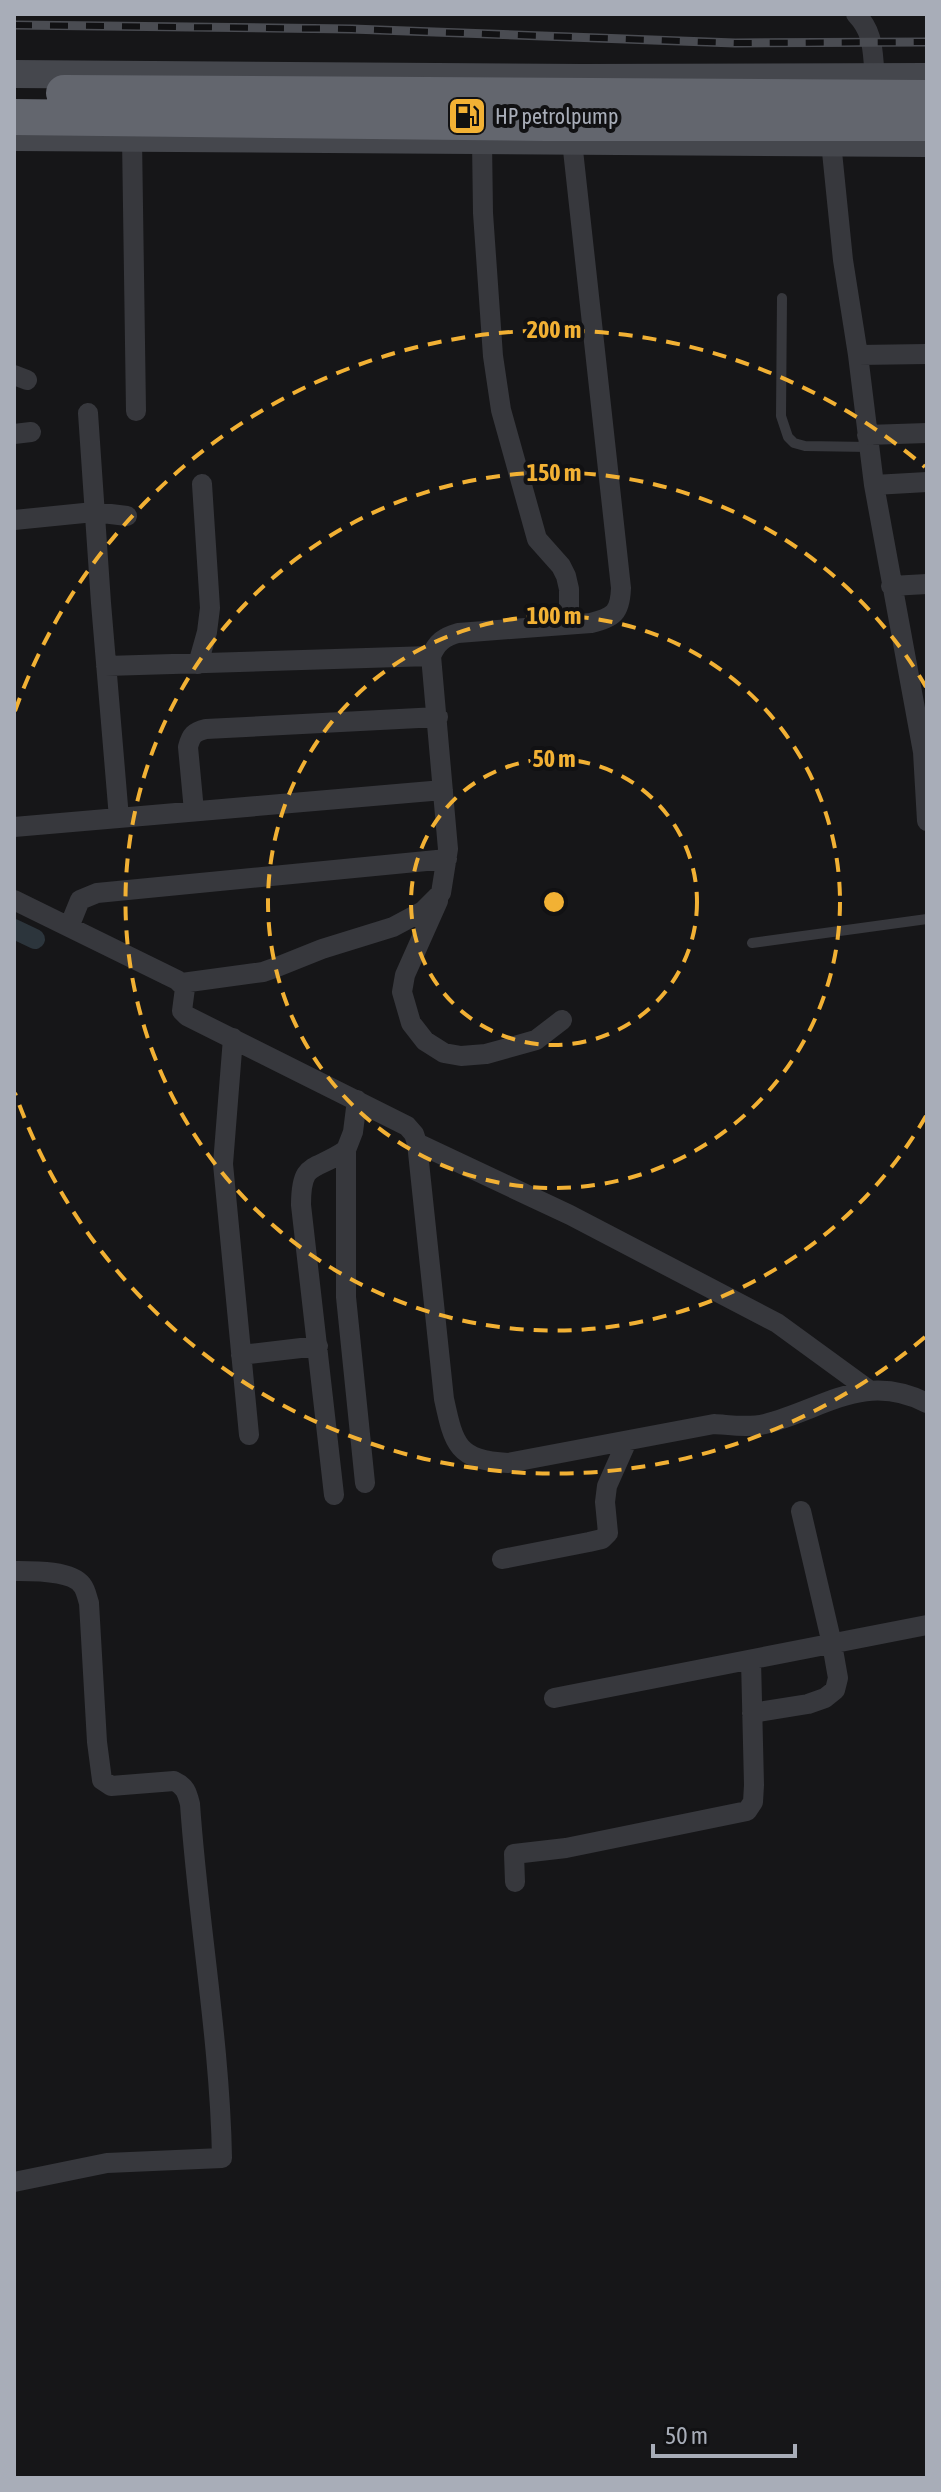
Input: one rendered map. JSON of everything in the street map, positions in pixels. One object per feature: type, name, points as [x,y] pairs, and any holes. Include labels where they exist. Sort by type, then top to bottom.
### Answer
[{"type":"highway","points":[[14,93],[927,98]]},
{"type":"highway","points":[[14,117],[546,123],[927,123]]},
{"type":"street","points":[[856,14],[871,37],[875,77]]},
{"type":"street","points":[[14,74],[927,77]]},
{"type":"street","points":[[453,76],[482,200],[493,356],[501,410],[537,539],[566,576],[569,624]]},
{"type":"street","points":[[14,137],[927,143]]},
{"type":"street","points":[[132,138],[136,411]]},
{"type":"street","points":[[562,1020],[536,1040],[486,1054],[461,1056],[444,1053],[425,1041],[411,1023],[402,992],[405,975],[441,893],[447,859],[431,656],[436,645],[458,633],[591,623],[615,613],[620,603],[621,588],[572,141]]},
{"type":"street","points":[[831,142],[843,260],[874,485],[923,752],[927,821]]},
{"type":"street","points":[[858,355],[927,354]]},
{"type":"street","points":[[88,413],[119,818]]},
{"type":"street","points":[[868,441],[927,433]]},
{"type":"street","points":[[874,485],[927,482]]},
{"type":"street","points":[[198,664],[210,608],[202,484]]},
{"type":"street","points":[[14,520],[94,512],[127,516]]},
{"type":"street","points":[[891,586],[927,584]]},
{"type":"street","points":[[106,666],[431,656]]},
{"type":"street","points":[[194,811],[188,747],[195,731],[438,717]]},
{"type":"street","points":[[14,827],[443,790]]},
{"type":"street","points":[[69,927],[80,900],[97,893],[447,859]]},
{"type":"street","points":[[14,900],[69,927],[182,994],[263,972],[322,949],[393,927],[423,911],[441,893]]},
{"type":"street","points":[[182,994],[182,1011],[187,1016],[357,1100],[407,1126],[414,1134],[444,1399],[451,1433],[468,1454],[480,1460],[508,1463],[714,1424],[743,1427],[763,1425],[839,1396],[869,1390],[899,1392],[927,1403]]},
{"type":"street","points":[[233,1038],[223,1164],[249,1435]]},
{"type":"street","points":[[357,1100],[353,1132],[346,1150],[346,1297],[365,1483]]},
{"type":"street","points":[[417,1143],[570,1215],[777,1323],[869,1390]]},
{"type":"street","points":[[334,1495],[301,1187],[304,1174],[312,1167],[346,1150]]},
{"type":"street","points":[[241,1355],[318,1346]]},
{"type":"street","points":[[502,1559],[602,1539],[608,1533],[607,1486],[627,1441]]},
{"type":"street","points":[[752,1713],[808,1704],[825,1698],[835,1690],[838,1678],[801,1511]]},
{"type":"street","points":[[14,1571],[64,1575],[76,1578],[85,1587],[89,1603],[102,1780],[111,1786],[174,1781],[183,1785],[188,1793],[220,2098],[222,2158],[107,2163],[14,2182]]},
{"type":"street","points":[[554,1698],[927,1625]]},
{"type":"street","points":[[515,1882],[514,1854],[566,1848],[747,1811],[754,1794],[751,1660]]},
{"type":"lane","points":[[782,298],[781,416],[788,437],[794,443],[805,446],[868,441]]},
{"type":"lane","points":[[752,943],[927,919]]},
{"type":"waterway","points":[[14,929],[35,939]]},
{"type":"railway","points":[[14,25],[352,29],[735,43],[927,42]]},
{"type":"place","name":"HP petrolpump","points":[[467,116]]}]
